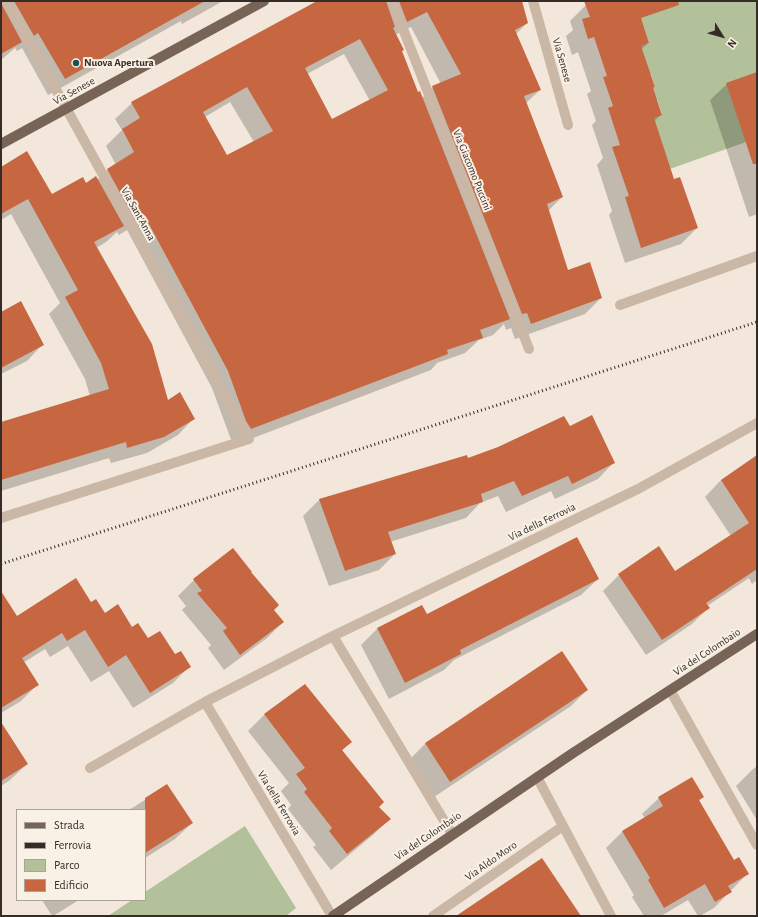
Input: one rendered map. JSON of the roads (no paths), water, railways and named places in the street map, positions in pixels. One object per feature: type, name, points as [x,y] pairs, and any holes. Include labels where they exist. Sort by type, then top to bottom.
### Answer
[{"type":"main road","name":"Via Senese","points":[[1,144],[264,1]]},
{"type":"main road","name":"Via del Colombaio","points":[[333,916],[537,777],[757,634]]},
{"type":"street","name":"Via Sant'Anna","points":[[1,518],[248,439],[7,1]]},
{"type":"street","name":"Via Giacomo Puccini","points":[[392,1],[529,349]]},
{"type":"street","name":"Via Senese","points":[[533,1],[568,125]]},
{"type":"street","points":[[620,305],[757,256]]},
{"type":"street","name":"Via della Ferrovia","points":[[90,768],[205,702],[333,636],[638,489],[757,423]]},
{"type":"street","points":[[333,636],[452,834]]},
{"type":"street","name":"Via del Colombaio","points":[[670,690],[757,845]]},
{"type":"street","name":"Via della Ferrovia","points":[[205,702],[333,916]]},
{"type":"street","points":[[537,777],[611,916]]},
{"type":"street","name":"Via Aldo Moro","points":[[433,916],[563,826]]},
{"type":"railway","points":[[1,564],[757,322]]},
{"type":"place","name":"Nuova Apertura","points":[[76,63]]}]
